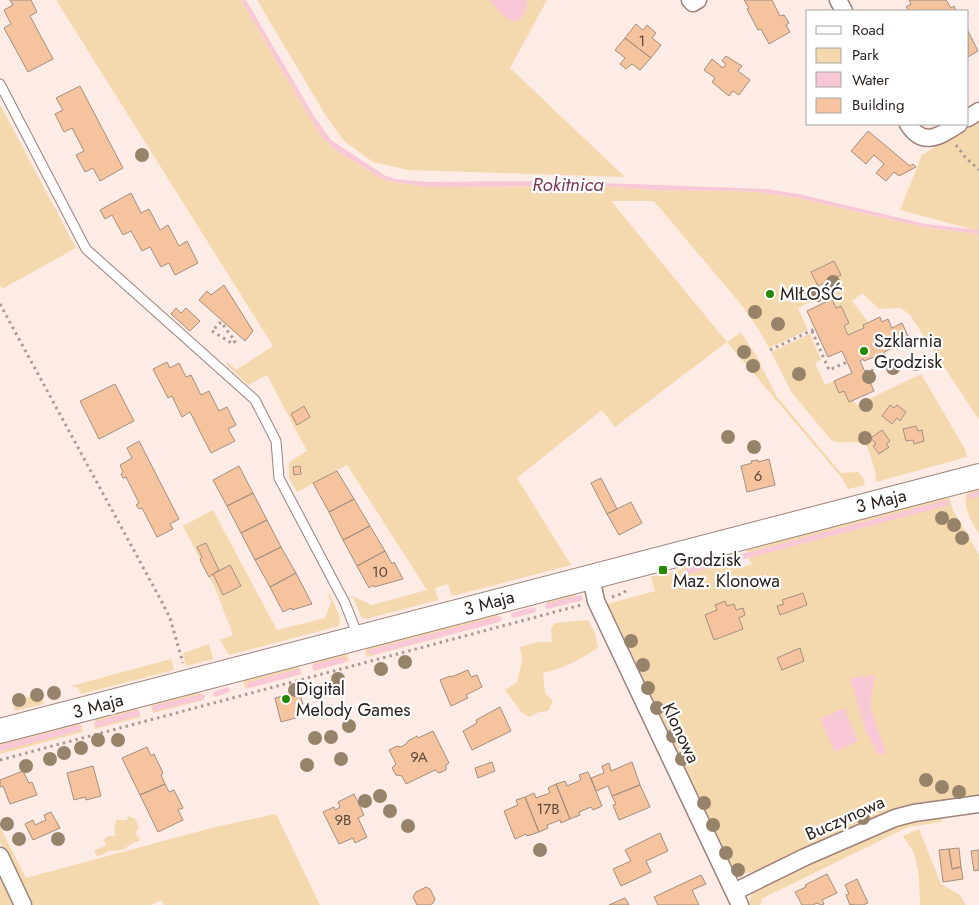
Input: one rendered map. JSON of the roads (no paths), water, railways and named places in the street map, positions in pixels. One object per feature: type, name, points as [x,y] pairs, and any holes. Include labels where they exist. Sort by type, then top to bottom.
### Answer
[{"type":"street","points":[[690,0],[693,2],[698,0]]},
{"type":"street","points":[[909,125],[914,132],[927,138],[943,134],[957,125]]},
{"type":"street","name":"3 Maja","points":[[0,731],[979,476]]},
{"type":"street","name":"Klonowa","points":[[590,577],[596,601],[737,899]]},
{"type":"street","name":"Buczynowa","points":[[737,899],[805,858],[895,818],[914,812],[979,804]]},
{"type":"street","points":[[0,856],[23,905]]},
{"type":"lane","points":[[0,84],[86,249],[254,400],[276,441],[279,478],[345,603],[359,637]]},
{"type":"water","name":"Rokitnica","points":[[241,0],[246,0],[314,116],[331,140],[384,175],[395,179],[426,182],[549,181],[767,189],[798,194],[926,224],[979,230],[979,234],[924,227],[798,198],[766,193],[655,190],[602,186],[426,187],[384,180],[337,151],[324,139]]},
{"type":"water","points":[[489,0],[525,0],[527,2],[524,15],[514,22],[505,17]]},
{"type":"water","points":[[875,675],[870,706],[886,753],[878,755],[866,732],[850,678]]},
{"type":"water","points":[[844,708],[858,741],[835,752],[820,719]]},
{"type":"waterway","points":[[971,496],[979,494]]},
{"type":"waterway","points":[[688,571],[946,503]]},
{"type":"waterway","points":[[548,606],[580,598]]},
{"type":"waterway","points":[[514,615],[533,610]]},
{"type":"waterway","points":[[372,652],[499,619]]},
{"type":"waterway","points":[[315,667],[343,660]]},
{"type":"waterway","points":[[250,685],[298,672]]},
{"type":"waterway","points":[[216,694],[227,690]]},
{"type":"waterway","points":[[155,708],[202,697]]},
{"type":"waterway","points":[[97,724],[137,713]]},
{"type":"waterway","points":[[0,748],[78,728]]},
{"type":"place","name":"MIŁOŚĆ","points":[[770,294]]},
{"type":"place","name":"Szklarnia Grodzisk","points":[[864,351]]},
{"type":"place","name":"Grodzisk Maz. Klonowa","points":[[663,570]]},
{"type":"place","name":"Digital Melody Games","points":[[286,699]]}]
